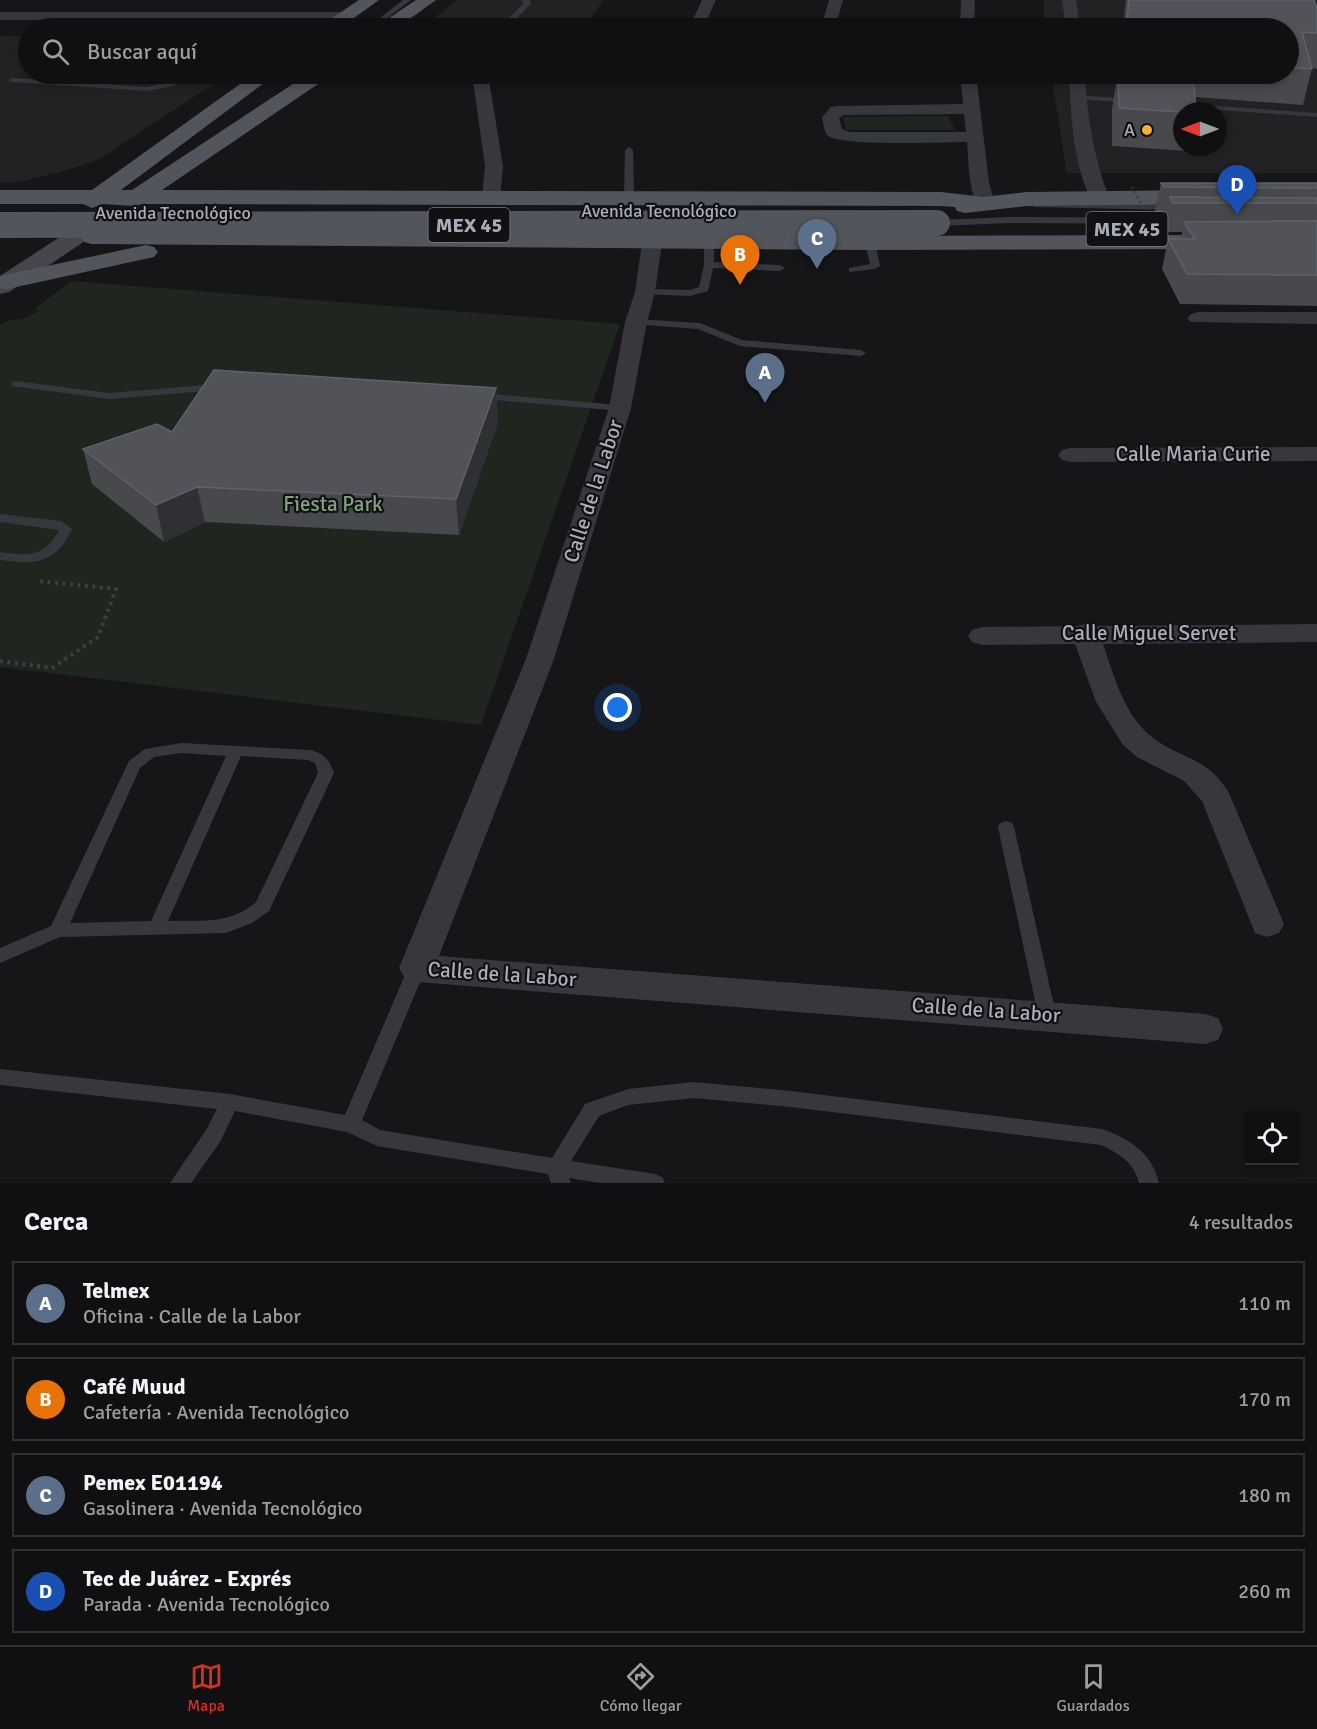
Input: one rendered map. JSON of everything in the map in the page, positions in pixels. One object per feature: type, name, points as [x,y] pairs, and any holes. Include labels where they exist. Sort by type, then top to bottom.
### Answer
[{"type":"main road","points":[[344,18],[370,0]]},
{"type":"main road","points":[[401,18],[427,0]]},
{"type":"main road","points":[[2,279],[42,237],[252,84]]},
{"type":"main road","points":[[2,279],[137,197],[305,84]]},
{"type":"main road","points":[[233,132],[230,148],[216,164],[216,172],[223,180],[242,189],[281,196]]},
{"type":"main road","points":[[0,197],[82,179],[111,168],[146,149],[174,140]]},
{"type":"main road","points":[[0,197],[629,196],[941,200],[986,204]]},
{"type":"main road","points":[[3,233],[41,224],[53,213],[52,206],[44,197]]},
{"type":"main road","points":[[132,237],[121,224],[122,215],[137,206],[165,197]]},
{"type":"main road","name":"Avenida Tecnológico","points":[[3,233],[935,216],[986,204],[1027,200],[1100,198],[1216,202]]},
{"type":"main road","name":"Avenida Tecnológico","points":[[0,212],[935,216],[1235,236],[870,243]]},
{"type":"main road","points":[[3,233],[42,237],[651,243],[709,254],[870,243]]},
{"type":"main road","points":[[2,279],[162,249],[242,240]]},
{"type":"street","points":[[701,18],[709,0]]},
{"type":"street","points":[[831,18],[837,0]]},
{"type":"street","points":[[967,18],[968,0]]},
{"type":"street","points":[[1069,0],[1072,18]]},
{"type":"street","points":[[0,16],[347,16]]},
{"type":"street","points":[[482,84],[494,166],[491,196]]},
{"type":"street","points":[[969,84],[980,183],[986,204]]},
{"type":"street","points":[[1077,84],[1077,97],[1091,177],[1100,198]]},
{"type":"street","points":[[973,109],[844,110],[837,111],[830,117],[834,132],[848,137],[976,137]]},
{"type":"street","name":"Calle de la Labor","points":[[651,243],[645,292],[636,322],[620,408],[540,659],[417,968],[1205,1029]]},
{"type":"street","points":[[1198,318],[1317,318]]},
{"type":"street","name":"Calle Maria Curie","points":[[1070,455],[1317,454]]},
{"type":"street","points":[[1086,633],[1110,702],[1134,738],[1151,752],[1194,772],[1209,787],[1218,801],[1268,924]]},
{"type":"street","name":"Calle Miguel Servet","points":[[982,636],[1086,633],[1317,633]]},
{"type":"lane","points":[[347,16],[379,0]]},
{"type":"lane","points":[[383,18],[407,0]]},
{"type":"lane","points":[[513,18],[527,4],[526,0]]},
{"type":"lane","points":[[18,78],[9,81],[18,82]]},
{"type":"lane","points":[[61,84],[147,89],[168,84]]},
{"type":"lane","points":[[1077,97],[1146,102]]},
{"type":"lane","points":[[1169,104],[1317,115]]},
{"type":"lane","points":[[629,196],[630,150]]},
{"type":"lane","points":[[986,204],[1106,207],[1216,202]]},
{"type":"lane","points":[[935,216],[1010,220],[1189,221]]},
{"type":"lane","points":[[854,270],[875,266],[870,243]]},
{"type":"lane","points":[[645,292],[690,292],[704,289],[709,254],[780,268]]},
{"type":"lane","points":[[636,322],[700,326],[740,343],[861,353]]},
{"type":"lane","points":[[16,384],[110,396],[181,392],[236,385]]},
{"type":"lane","points":[[466,395],[620,408]]},
{"type":"lane","points":[[0,518],[61,525],[66,529],[48,553],[41,557],[30,559],[0,556]]},
{"type":"lane","points":[[0,956],[58,930],[226,926],[240,923],[263,906],[326,773],[321,760],[311,755],[181,748],[150,753],[140,759],[134,765],[58,930]]},
{"type":"lane","points":[[156,928],[236,751]]},
{"type":"lane","points":[[1006,827],[1047,1015]]},
{"type":"lane","points":[[351,1124],[417,968]]},
{"type":"lane","points":[[0,1077],[230,1102],[351,1124],[377,1138],[558,1175],[655,1183]]},
{"type":"lane","points":[[558,1175],[592,1110],[628,1097],[694,1090],[791,1099],[1102,1137],[1119,1143],[1130,1151],[1143,1166],[1149,1183]]},
{"type":"lane","points":[[180,1183],[213,1136],[230,1102]]},
{"type":"path","points":[[1132,187],[1166,246]]},
{"type":"path","points":[[0,661],[52,668],[98,637],[116,589],[35,580]]},
{"type":"shaded area","points":[[458,0],[603,0],[591,18],[434,18]]},
{"type":"shaded area","points":[[1044,0],[1317,0],[1317,173],[1067,173],[1053,84],[1299,84],[1299,18],[1044,18]]},
{"type":"shaded area","points":[[0,36],[18,36],[18,84],[214,84],[96,161],[53,174],[18,182],[0,183]]},
{"type":"green space","points":[[948,116],[955,130],[846,130],[843,117]]},
{"type":"green space","name":"Fiesta Park","points":[[71,281],[620,324],[481,725],[0,667],[0,325],[33,315],[39,310],[34,309]]},
{"type":"building","points":[[1129,0],[1314,0],[1317,8],[1317,33],[1302,32],[1312,69],[1299,68],[1299,18],[1127,18]]},
{"type":"building","points":[[1118,84],[1194,84],[1195,102],[1173,102],[1173,111],[1119,108]]},
{"type":"building","points":[[1161,183],[1317,183],[1317,188],[1164,187]]},
{"type":"building","points":[[1170,197],[1317,198],[1317,203],[1173,203]]},
{"type":"building","points":[[1317,221],[1317,275],[1187,274],[1168,239],[1195,239],[1184,222]]},
{"type":"building","points":[[214,370],[496,388],[456,499],[197,487],[156,505],[83,449],[157,424],[172,432]]},
{"type":"place","name":"A","points":[[1147,130]]},
{"type":"place","name":"Tec de Juárez - Exprés","points":[[1237,215]]},
{"type":"place","name":"Pemex E01194","points":[[817,269]]},
{"type":"place","name":"Café Muud","points":[[740,285]]},
{"type":"place","name":"Telmex","points":[[765,403]]}]
